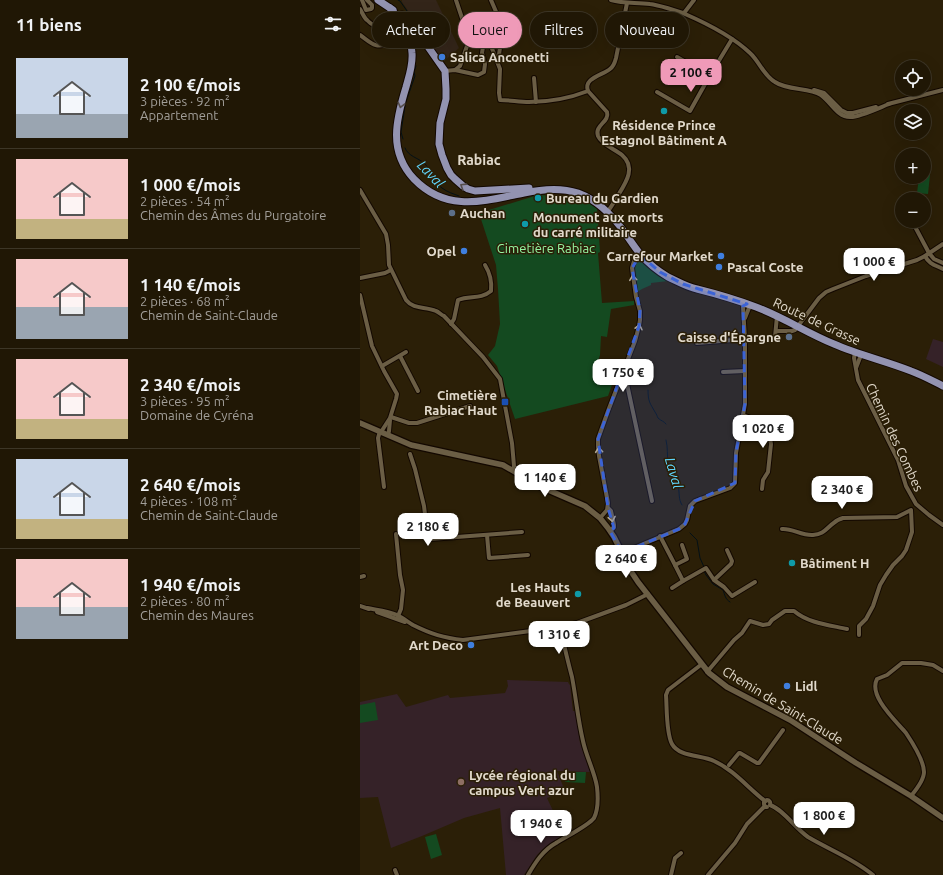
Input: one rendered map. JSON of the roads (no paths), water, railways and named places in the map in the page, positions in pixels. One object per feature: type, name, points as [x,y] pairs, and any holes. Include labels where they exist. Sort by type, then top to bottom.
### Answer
[{"type":"main road","points":[[378,0],[397,12]]},
{"type":"main road","points":[[390,8],[405,27],[412,53],[411,67]]},
{"type":"main road","points":[[416,48],[397,120],[396,137],[405,167],[419,184],[438,197],[468,203],[539,190],[561,189],[579,193],[608,211]]},
{"type":"main road","points":[[428,48],[445,71],[446,99],[440,123],[439,144],[451,175],[458,183],[475,191],[568,187],[593,198],[608,211]]},
{"type":"main road","points":[[489,191],[505,193],[504,195],[493,199]]},
{"type":"main road","name":"Route de Grasse","points":[[608,211],[642,253],[660,272],[696,289],[747,304],[800,323],[821,339],[858,354],[913,372],[943,386]]},
{"type":"street","points":[[362,0],[366,10],[368,10],[372,8],[372,5],[367,0]]},
{"type":"street","points":[[455,70],[460,66],[467,46],[464,24],[456,0]]},
{"type":"street","points":[[492,0],[496,12]]},
{"type":"street","points":[[611,0],[626,3],[650,4],[680,12]]},
{"type":"street","points":[[685,12],[694,0]]},
{"type":"street","points":[[608,211],[628,177],[629,166],[622,155],[599,138],[598,128],[607,118],[608,112],[588,91],[587,88],[590,80],[610,69],[614,64],[626,3]]},
{"type":"street","points":[[360,9],[366,20]]},
{"type":"street","points":[[360,13],[366,20],[387,34],[389,38],[388,42],[381,46],[375,46],[360,35]]},
{"type":"street","points":[[689,16],[724,33],[732,39],[751,54],[771,80],[782,86],[820,95],[831,102],[840,114],[845,116],[853,117],[890,104],[943,90]]},
{"type":"street","points":[[657,92],[690,111],[732,39]]},
{"type":"street","points":[[445,71],[455,70],[478,75],[484,72],[485,64],[482,53],[483,47],[488,44],[491,46],[500,69],[500,100],[514,102],[536,102],[577,96],[588,91]]},
{"type":"street","points":[[498,63],[500,48]]},
{"type":"street","points":[[677,57],[705,73],[709,78]]},
{"type":"street","points":[[534,78],[536,102]]},
{"type":"street","points":[[360,190],[386,234],[388,260],[391,270],[402,294],[408,303],[414,307],[436,311],[444,316],[483,357],[500,379],[512,443],[514,466],[510,468]]},
{"type":"street","points":[[916,228],[929,253],[943,263]]},
{"type":"street","points":[[776,330],[795,330],[819,298],[826,292],[866,276],[909,263],[925,256],[943,244]]},
{"type":"street","points":[[610,531],[614,528],[614,525],[611,510],[608,508],[598,439],[635,341],[640,320],[640,311],[636,297],[632,268],[634,261],[642,253]]},
{"type":"street","points":[[925,256],[932,264],[943,268]]},
{"type":"street","points":[[451,324],[454,319],[458,300],[486,296],[491,292],[492,284],[485,265]]},
{"type":"street","points":[[360,278],[385,273],[391,270]]},
{"type":"street","points":[[360,295],[372,346],[397,394],[390,417],[378,434],[384,487]]},
{"type":"street","points":[[622,553],[679,529],[685,524],[690,506],[695,501],[730,488],[735,484],[736,453],[745,404],[744,324],[749,308],[747,304]]},
{"type":"street","points":[[775,338],[777,316]]},
{"type":"street","points":[[697,343],[745,339]]},
{"type":"street","points":[[382,366],[406,352]]},
{"type":"street","name":"Chemin des Combes","points":[[858,354],[856,376],[860,387],[898,460],[908,490],[916,504],[943,525]]},
{"type":"street","points":[[400,356],[418,391]]},
{"type":"street","points":[[624,370],[652,501]]},
{"type":"street","points":[[722,372],[745,371]]},
{"type":"street","points":[[390,417],[409,423],[417,423],[470,406]]},
{"type":"street","points":[[743,415],[768,427],[771,444],[770,458],[768,472],[763,480],[762,489]]},
{"type":"street","points":[[388,435],[390,417]]},
{"type":"street","name":"Chemin de Saint-Claude","points":[[360,423],[411,445],[497,463],[510,468],[539,486],[580,503],[588,508],[600,518],[610,531],[632,573],[707,672],[728,687],[790,720],[856,763],[911,796],[943,818]]},
{"type":"street","points":[[410,454],[424,506],[428,538],[430,540],[522,532]]},
{"type":"street","points":[[600,518],[608,508]]},
{"type":"street","points":[[782,529],[786,528],[803,534],[820,534],[826,531],[836,520],[843,518],[897,517],[911,510],[912,532],[906,550],[893,565],[880,585],[873,606],[859,626],[859,635]]},
{"type":"street","points":[[396,534],[403,590],[401,609],[398,616]]},
{"type":"street","points":[[487,535],[489,558],[528,555]]},
{"type":"street","points":[[660,536],[683,581]]},
{"type":"street","points":[[675,565],[687,559],[682,545]]},
{"type":"street","points":[[714,580],[731,564],[732,561],[727,550]]},
{"type":"street","points":[[672,588],[706,568],[714,580],[724,587],[732,596],[755,582]]},
{"type":"street","points":[[367,608],[381,610],[398,616],[440,637],[463,640],[577,623],[626,605],[648,594]]},
{"type":"street","points":[[360,606],[412,624]]},
{"type":"street","points":[[707,672],[734,640],[742,633],[750,621],[763,625],[768,624],[785,611],[794,611],[807,620],[847,629]]},
{"type":"street","points":[[528,875],[545,851],[554,843],[587,824],[594,818],[596,810],[596,786],[579,726],[561,626]]},
{"type":"street","points":[[911,796],[921,781],[924,773],[923,765],[906,733],[884,706],[876,693],[875,683],[877,679],[887,675],[902,663],[933,665],[943,672]]},
{"type":"street","points":[[702,664],[668,690],[666,695],[669,734],[672,744],[676,750],[714,760],[727,768],[765,801],[769,801],[770,804],[777,808],[808,837],[855,862],[873,875]]},
{"type":"street","points":[[729,765],[738,753],[757,764],[761,762],[783,730]]},
{"type":"street","points":[[765,801],[765,806]]},
{"type":"street","points":[[708,875],[735,843],[747,824],[765,806],[768,807],[770,804]]},
{"type":"street","points":[[670,875],[675,858],[681,853]]},
{"type":"street","points":[[395,870],[397,875]]},
{"type":"waterway","points":[[398,0],[408,12]]},
{"type":"waterway","points":[[406,102],[415,76],[414,72],[416,66]]},
{"type":"waterway","points":[[403,139],[401,132],[405,106]]},
{"type":"waterway","name":"Laval","points":[[405,148],[408,153],[422,161],[427,166],[439,185],[446,191],[459,196]]},
{"type":"waterway","name":"Laval","points":[[648,390],[649,400],[658,418],[666,424]]},
{"type":"waterway","name":"Laval","points":[[666,440],[668,463],[677,483],[682,505]]},
{"type":"waterway","name":"Laval","points":[[690,533],[697,540],[700,558],[704,567]]},
{"type":"waterway","name":"Laval","points":[[704,571],[713,584],[723,590],[726,598],[730,602]]},
{"type":"place","name":"Salica Anconetti","points":[[442,57]]},
{"type":"place","name":"Résidence Prince Estagnol Bâtiment A","points":[[664,111]]},
{"type":"place","name":"Bureau du Gardien","points":[[538,198]]},
{"type":"place","name":"Auchan","points":[[452,213]]},
{"type":"place","name":"Monument aux morts du carré militaire","points":[[525,224]]},
{"type":"place","name":"Opel","points":[[464,251]]},
{"type":"place","name":"Carrefour Market","points":[[721,256]]},
{"type":"place","name":"Pascal Coste","points":[[719,267]]},
{"type":"place","name":"Caisse d'Épargne","points":[[789,337]]},
{"type":"place","name":"Cimetière Rabiac Haut","points":[[505,402]]},
{"type":"place","name":"Bâtiment H","points":[[792,563]]},
{"type":"place","name":"Les Hauts de Beauvert","points":[[578,594]]},
{"type":"place","name":"Art Deco","points":[[471,645]]},
{"type":"place","name":"Lidl","points":[[787,686]]},
{"type":"place","name":"Lycée régional du campus Vert azur","points":[[461,782]]},
{"type":"district","name":"Rabiac","points":[[479,160]]},
{"type":"park label","name":"Cimetière Rabiac","points":[[546,248]]}]
